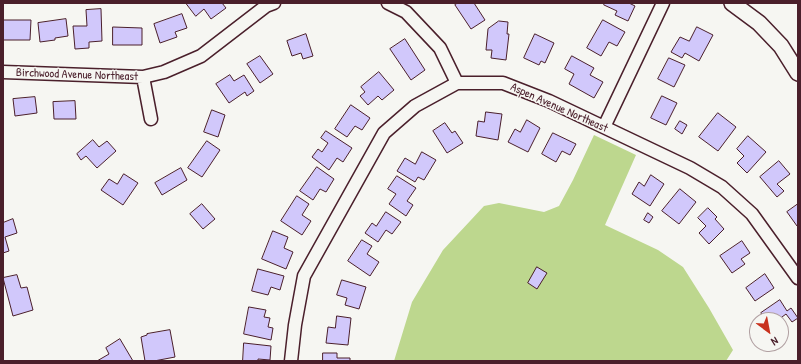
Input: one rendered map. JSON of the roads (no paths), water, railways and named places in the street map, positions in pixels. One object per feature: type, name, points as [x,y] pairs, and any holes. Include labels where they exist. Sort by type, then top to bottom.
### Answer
[{"type":"street","name":"Birchwood Avenue Northeast","points":[[3,72],[144,77],[164,72],[201,56],[266,6],[274,3]]},
{"type":"street","points":[[388,3],[406,12],[440,48],[458,83]]},
{"type":"street","points":[[604,128],[663,3]]},
{"type":"street","points":[[732,3],[759,23],[781,46],[798,73]]},
{"type":"street","points":[[144,77],[151,119]]},
{"type":"street","name":"Aspen Avenue Northeast","points":[[291,361],[295,325],[304,276],[384,133],[415,106],[458,83],[503,83],[549,100],[604,128],[690,168],[722,187],[752,214],[798,278]]}]
